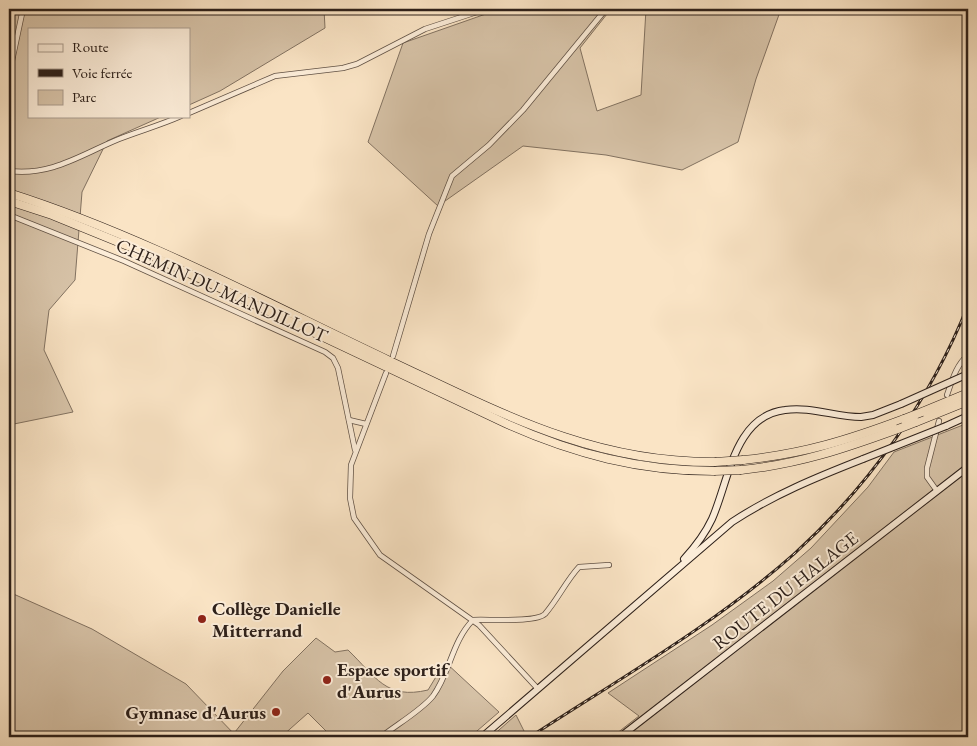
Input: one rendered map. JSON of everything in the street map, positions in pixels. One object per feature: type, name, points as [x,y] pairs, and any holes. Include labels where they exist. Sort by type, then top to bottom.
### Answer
[{"type":"highway","points":[[9,193],[48,206],[131,239],[485,406],[560,437],[636,456],[692,462],[715,462],[803,452],[837,444],[968,393]]},
{"type":"highway","points":[[9,201],[52,215],[150,255],[507,424],[554,444],[626,464],[669,469],[714,471],[776,466],[822,456],[968,402]]},
{"type":"main road","points":[[676,568],[709,526],[739,445],[753,425],[766,416],[785,410],[861,416],[873,415],[968,374]]},
{"type":"main road","points":[[482,737],[676,568],[732,522],[796,486],[968,416]]},
{"type":"main road","name":"ROUTE DU HALAGE","points":[[620,737],[968,467]]},
{"type":"street","points":[[9,75],[23,9]]},
{"type":"street","points":[[190,113],[274,76],[343,68],[357,64],[426,29],[486,9]]},
{"type":"street","points":[[393,356],[429,234],[452,176],[488,145],[523,110],[606,9]]},
{"type":"street","points":[[9,171],[29,174],[57,168],[119,139],[176,118]]},
{"type":"street","name":"CHEMIN DU MANDILLOT","points":[[9,215],[124,261],[325,352],[333,358],[338,368],[355,450]]},
{"type":"street","points":[[947,395],[955,372],[968,356]]},
{"type":"street","points":[[386,374],[355,450],[350,498],[354,518],[363,534],[380,555],[472,620],[501,648],[538,689]]},
{"type":"street","points":[[349,420],[366,424]]},
{"type":"street","points":[[937,490],[927,477],[927,468],[939,421]]},
{"type":"street","points":[[472,620],[532,619],[544,615],[569,577],[579,567],[609,565]]},
{"type":"street","points":[[382,737],[432,696],[444,676],[461,636],[472,620]]},
{"type":"green space","points":[[9,9],[324,9],[325,28],[220,91],[190,105],[190,28],[28,28],[28,118],[159,118],[107,141],[82,192],[75,280],[49,310],[44,350],[73,412],[9,425]]},
{"type":"green space","points":[[500,9],[611,9],[580,48],[597,111],[641,95],[646,9],[781,9],[756,79],[738,142],[682,170],[606,155],[523,146],[438,206],[368,142],[403,43]]},
{"type":"green space","points":[[968,423],[968,737],[612,737],[639,716],[608,693],[712,625],[773,581],[811,548],[868,487],[894,452]]},
{"type":"green space","points":[[9,592],[92,629],[186,684],[237,737],[9,737]]},
{"type":"green space","name":"Espace sportif d'Aurus","points":[[316,638],[335,652],[348,650],[383,684],[402,692],[428,690],[445,662],[499,712],[470,737],[332,737],[308,713],[281,737],[241,737],[235,732],[283,671]]},
{"type":"green space","points":[[516,715],[526,735],[491,737]]},
{"type":"railway","points":[[530,737],[699,628],[763,580],[821,528],[848,500],[895,439],[936,374],[968,305]]},
{"type":"place","name":"Collège Danielle Mitterrand","points":[[202,619]]},
{"type":"place","name":"Espace sportif d'Aurus","points":[[327,680]]},
{"type":"place","name":"Gymnase d'Aurus","points":[[276,712]]}]
